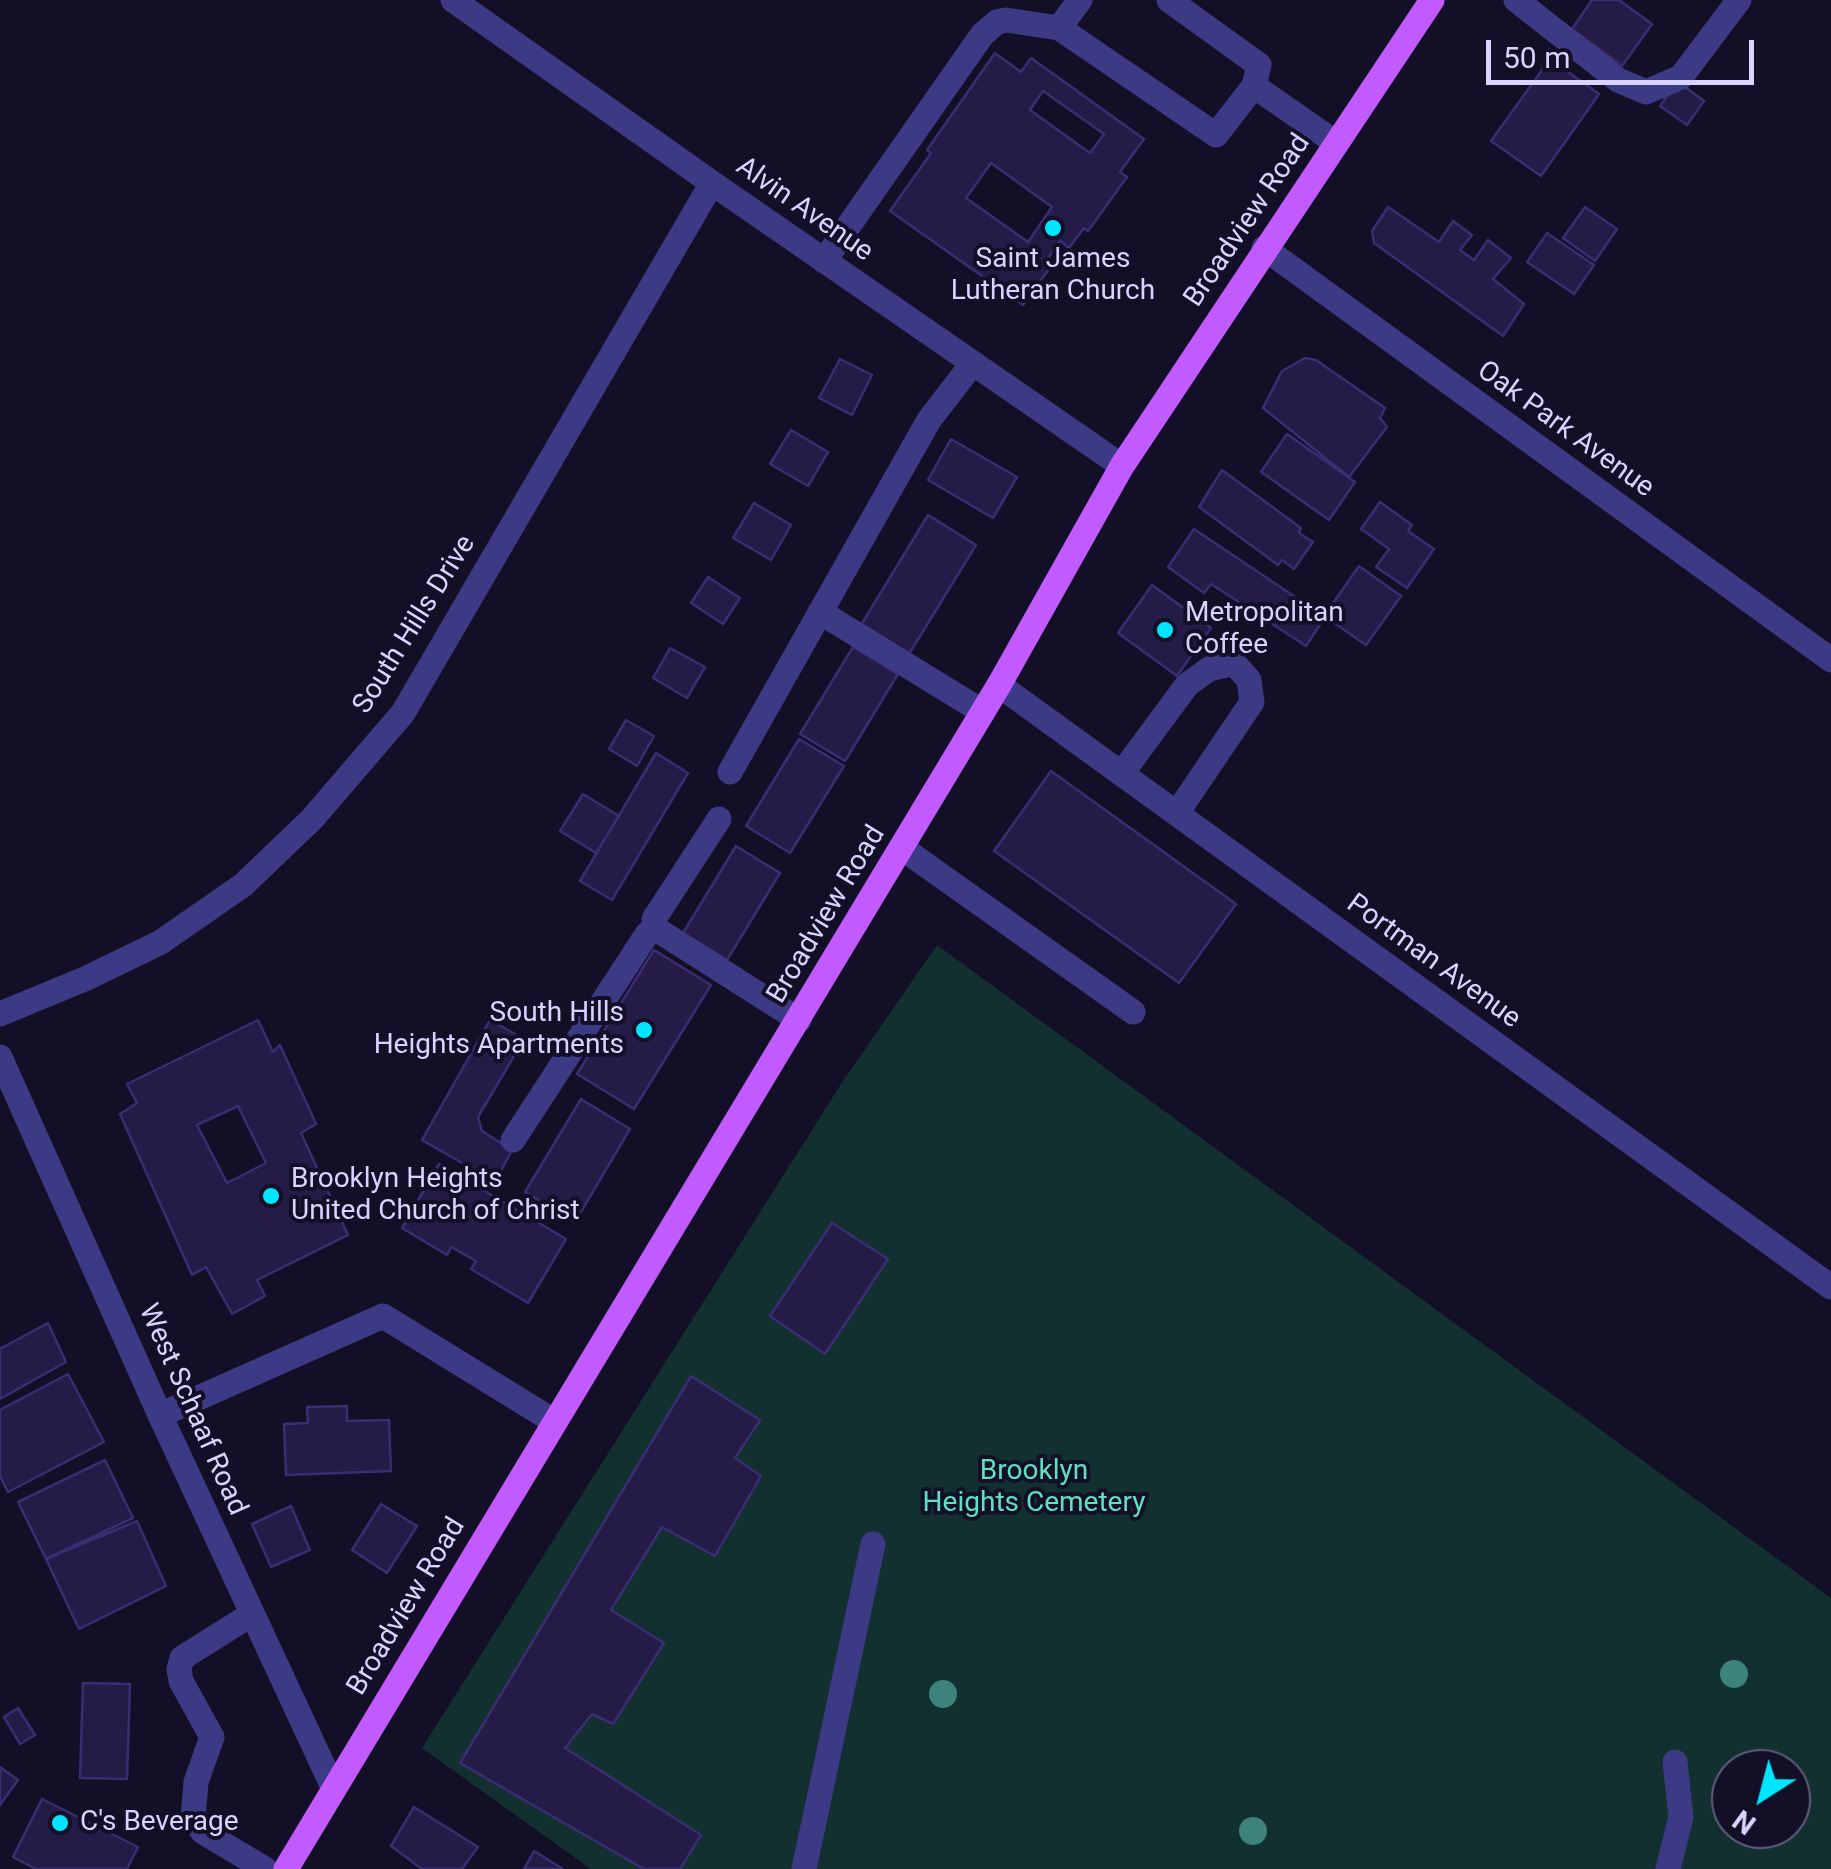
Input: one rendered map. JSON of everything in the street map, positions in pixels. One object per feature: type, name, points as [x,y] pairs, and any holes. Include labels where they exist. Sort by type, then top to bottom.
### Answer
[{"type":"main road","name":"Broadview Road","points":[[286,1869],[1000,685],[1122,466],[1432,0]]},
{"type":"street","name":"Alvin Avenue","points":[[454,0],[712,184],[1122,466]]},
{"type":"street","points":[[1059,28],[1080,0]]},
{"type":"street","points":[[824,261],[982,35],[997,22],[1059,28],[1216,135],[1254,86],[1259,64],[1169,0]]},
{"type":"street","points":[[1516,0],[1618,80],[1646,92],[1681,77],[1739,0]]},
{"type":"street","points":[[1254,86],[1336,144]]},
{"type":"street","name":"South Hills Drive","points":[[0,1014],[161,942],[243,885],[312,819],[402,713],[712,184]]},
{"type":"street","name":"Oak Park Avenue","points":[[1264,248],[1831,660]]},
{"type":"street","points":[[730,772],[929,420],[973,363]]},
{"type":"street","points":[[820,612],[983,712]]},
{"type":"street","points":[[1122,774],[1187,685],[1209,669],[1234,663],[1249,680],[1252,702],[1177,813]]},
{"type":"street","name":"Portman Avenue","points":[[1000,685],[1831,1287]]},
{"type":"street","points":[[656,929],[654,919],[719,818]]},
{"type":"street","points":[[902,848],[1133,1012]]},
{"type":"street","points":[[656,929],[673,936],[798,1020]]},
{"type":"street","points":[[513,1140],[647,934],[656,929]]},
{"type":"street","name":"West Schaaf Road","points":[[0,1057],[8,1093],[333,1787]]},
{"type":"street","points":[[160,1415],[383,1316],[555,1422]]},
{"type":"street","points":[[804,1869],[874,1544]]},
{"type":"street","points":[[252,1614],[182,1658],[179,1668],[181,1681],[212,1737],[196,1782],[192,1818],[203,1832],[265,1869]]},
{"type":"street","points":[[1668,1869],[1681,1817],[1675,1762]]},
{"type":"green space","name":"Brooklyn Heights Cemetery","points":[[937,945],[1831,1598],[1831,1869],[591,1869],[422,1748],[841,1084]]},
{"type":"building","points":[[1592,0],[1619,0],[1652,24],[1622,66],[1572,29]]},
{"type":"building","points":[[995,53],[1021,72],[1031,58],[1144,139],[1120,172],[1127,177],[1088,231],[1084,228],[1069,248],[1060,241],[1048,258],[1054,262],[1023,305],[890,211],[931,153],[927,150]],"holes":[[[1043,91],[1104,134],[1090,153],[1030,110]],[[991,163],[1052,207],[1028,242],[966,198]]]},
{"type":"building","points":[[1550,59],[1599,94],[1541,176],[1491,141]]},
{"type":"building","points":[[1677,81],[1704,101],[1687,125],[1660,106]]},
{"type":"building","points":[[1388,207],[1439,242],[1453,221],[1472,235],[1460,250],[1474,260],[1488,240],[1511,258],[1493,279],[1524,304],[1503,336],[1374,243],[1372,231]]},
{"type":"building","points":[[1585,207],[1617,229],[1595,261],[1563,238]]},
{"type":"building","points":[[1547,233],[1594,265],[1574,294],[1527,262]]},
{"type":"building","points":[[1305,358],[1316,360],[1385,408],[1380,418],[1387,427],[1349,477],[1263,408],[1282,371]]},
{"type":"building","points":[[840,359],[872,375],[852,415],[819,398]]},
{"type":"building","points":[[791,430],[828,452],[808,486],[770,464]]},
{"type":"building","points":[[1287,434],[1355,482],[1329,520],[1261,472]]},
{"type":"building","points":[[951,439],[1017,477],[993,518],[928,480]]},
{"type":"building","points":[[1222,470],[1301,528],[1299,533],[1313,542],[1294,569],[1282,560],[1278,565],[1199,507]]},
{"type":"building","points":[[1380,502],[1412,525],[1408,531],[1434,549],[1407,588],[1376,567],[1389,549],[1361,529]]},
{"type":"building","points":[[754,503],[791,525],[771,560],[733,538]]},
{"type":"building","points":[[928,515],[976,545],[909,654],[861,625]]},
{"type":"building","points":[[1194,529],[1325,617],[1306,646],[1211,584],[1204,593],[1168,567]]},
{"type":"building","points":[[1359,566],[1401,596],[1366,645],[1324,616]]},
{"type":"building","points":[[708,577],[740,598],[723,624],[691,603]]},
{"type":"building","name":"Metropolitan Coffee","points":[[1152,585],[1211,628],[1177,676],[1118,633]]},
{"type":"building","points":[[853,647],[898,674],[845,761],[800,734]]},
{"type":"building","points":[[670,648],[705,667],[687,698],[653,678]]},
{"type":"building","points":[[626,720],[654,736],[637,766],[609,749]]},
{"type":"building","points":[[799,739],[844,766],[790,853],[746,826]]},
{"type":"building","points":[[656,753],[688,773],[612,900],[580,881]]},
{"type":"building","points":[[1051,771],[1236,904],[1179,983],[994,851]]},
{"type":"building","points":[[583,794],[619,816],[596,853],[560,831]]},
{"type":"building","points":[[736,846],[780,873],[727,960],[683,933]]},
{"type":"building","name":"South Hills Heights Apartments","points":[[654,950],[711,985],[634,1109],[577,1074]]},
{"type":"building","points":[[258,1020],[273,1052],[280,1045],[316,1124],[301,1133],[348,1235],[257,1280],[265,1296],[232,1314],[206,1267],[192,1275],[120,1114],[137,1103],[127,1084]],"holes":[[[238,1106],[266,1163],[227,1183],[197,1125]]]},
{"type":"building","points":[[490,1020],[524,1039],[478,1117],[482,1131],[512,1150],[495,1182],[422,1140]]},
{"type":"building","name":"South Hills Heights Apartments","points":[[581,1099],[630,1129],[575,1222],[525,1192]]},
{"type":"building","points":[[439,1164],[566,1239],[528,1303],[471,1269],[476,1261],[451,1247],[447,1255],[402,1228]]},
{"type":"building","points":[[832,1223],[888,1259],[825,1354],[770,1316]]},
{"type":"building","points":[[48,1323],[66,1362],[0,1399],[0,1349]]},
{"type":"building","points":[[68,1374],[104,1442],[8,1492],[0,1476],[0,1410]]},
{"type":"building","points":[[691,1376],[760,1420],[735,1458],[761,1476],[715,1556],[662,1527],[611,1610],[664,1643],[613,1724],[592,1714],[565,1748],[701,1835],[680,1869],[644,1869],[460,1763]]},
{"type":"building","points":[[347,1406],[347,1421],[389,1420],[391,1471],[286,1475],[284,1424],[308,1423],[307,1407]]},
{"type":"building","points":[[105,1460],[133,1518],[46,1559],[18,1502]]},
{"type":"building","points":[[381,1504],[417,1526],[387,1573],[352,1550]]},
{"type":"building","points":[[291,1506],[310,1550],[271,1567],[252,1524]]},
{"type":"building","points":[[137,1521],[166,1586],[79,1629],[46,1559]]},
{"type":"building","points":[[83,1683],[130,1684],[127,1779],[80,1778]]},
{"type":"building","points":[[18,1708],[35,1735],[20,1744],[4,1717]]},
{"type":"building","points":[[0,1767],[18,1780],[0,1805]]},
{"type":"building","name":"C's Beverage","points":[[42,1799],[138,1847],[127,1869],[36,1869],[13,1857]]},
{"type":"building","points":[[414,1807],[478,1847],[462,1869],[422,1869],[391,1846]]},
{"type":"building","points":[[534,1851],[563,1869],[524,1869]]},
{"type":"place","name":"Saint James Lutheran Church","points":[[1053,228]]},
{"type":"place","name":"Metropolitan Coffee","points":[[1165,630]]},
{"type":"place","name":"South Hills Heights Apartments","points":[[644,1030]]},
{"type":"place","name":"Brooklyn Heights United Church of Christ","points":[[271,1196]]},
{"type":"place","name":"C's Beverage","points":[[60,1823]]}]
